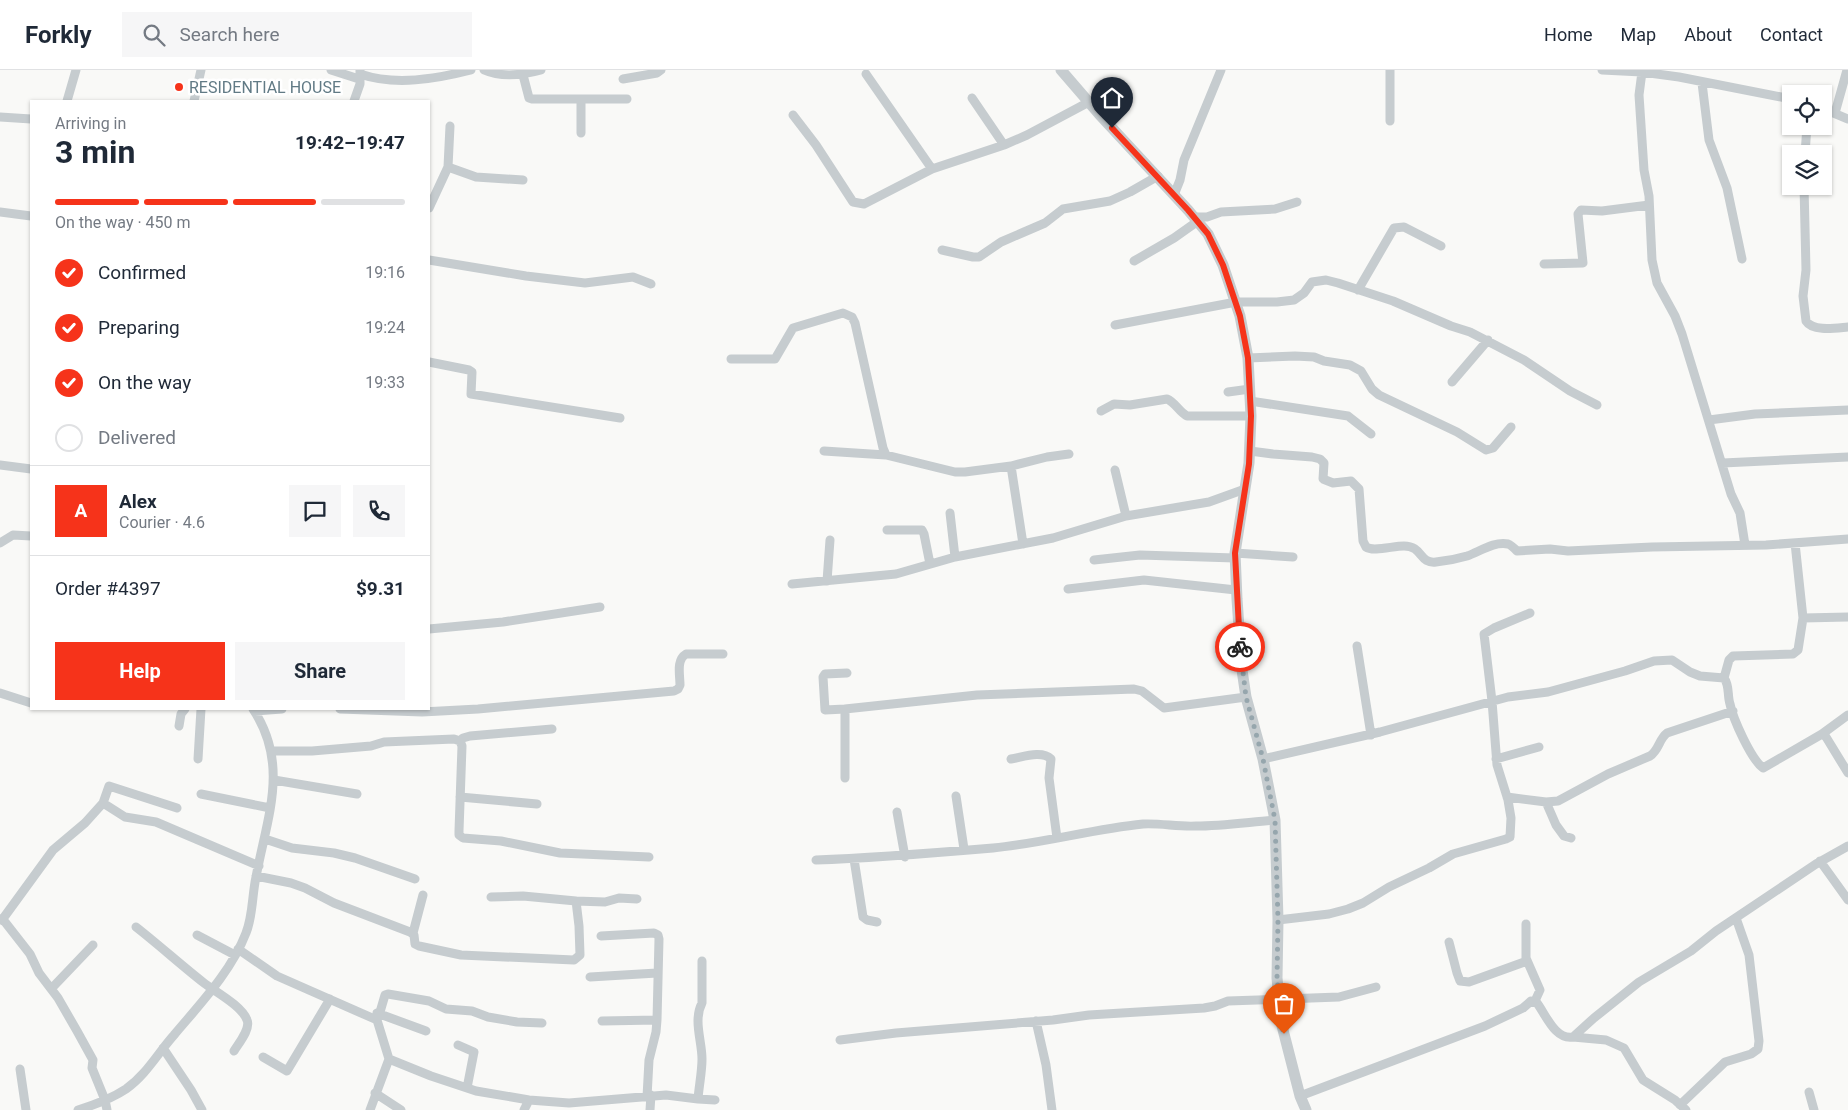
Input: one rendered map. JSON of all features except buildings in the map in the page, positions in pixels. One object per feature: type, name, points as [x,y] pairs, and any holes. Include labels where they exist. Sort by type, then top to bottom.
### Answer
[{"type":"street","points":[[67,100],[76,70]]},
{"type":"street","points":[[194,100],[201,70]]},
{"type":"street","points":[[331,70],[389,80],[441,78],[472,70]]},
{"type":"street","points":[[484,70],[499,74],[524,75],[541,70]]},
{"type":"street","points":[[623,79],[657,73],[661,70]]},
{"type":"street","points":[[1060,70],[1196,219],[1216,250],[1236,302],[1248,358],[1251,416],[1250,451],[1235,556],[1242,670],[1246,697],[1263,759],[1275,820],[1278,920],[1277,978],[1281,1022],[1300,1096],[1306,1110]]},
{"type":"street","points":[[1174,195],[1186,156],[1221,70]]},
{"type":"street","points":[[1390,70],[1390,121]]},
{"type":"street","points":[[1602,70],[1662,72],[1702,83],[1782,97]]},
{"type":"street","points":[[1835,113],[1847,70]]},
{"type":"street","points":[[1642,72],[1638,95],[1655,278],[1675,316],[1682,334],[1731,494],[1740,513],[1745,545]]},
{"type":"street","points":[[354,100],[360,84],[360,74]]},
{"type":"street","points":[[866,74],[932,169]]},
{"type":"street","points":[[524,75],[529,98],[532,99],[627,99]]},
{"type":"street","points":[[1702,83],[1709,140],[1727,188],[1742,259]]},
{"type":"street","points":[[972,98],[1004,145]]},
{"type":"street","points":[[581,99],[581,133]]},
{"type":"street","points":[[792,115],[816,145],[852,202],[864,204],[932,169],[1004,145],[1027,135],[1088,102]]},
{"type":"street","points":[[1832,112],[1848,119]]},
{"type":"street","points":[[0,117],[30,119]]},
{"type":"street","points":[[430,206],[448,168],[450,126]]},
{"type":"street","points":[[448,168],[476,177],[523,180]]},
{"type":"street","points":[[942,250],[979,257],[1001,242],[1045,223],[1063,209],[1110,200],[1130,192],[1158,176]]},
{"type":"street","points":[[1804,195],[1806,261],[1803,296],[1806,321],[1814,327],[1848,327]]},
{"type":"street","points":[[1134,261],[1174,238],[1196,219],[1221,212],[1275,209],[1297,202]]},
{"type":"street","points":[[1544,264],[1583,263],[1578,214],[1581,210],[1602,211],[1649,205]]},
{"type":"street","points":[[0,212],[30,216]]},
{"type":"street","points":[[1358,290],[1394,228],[1404,227],[1441,246]]},
{"type":"street","points":[[430,260],[526,276],[585,283],[633,277],[652,284]]},
{"type":"street","points":[[1114,325],[1236,302],[1294,300],[1304,293],[1309,284],[1326,280],[1393,301],[1488,340],[1524,360],[1570,391],[1597,405]]},
{"type":"street","points":[[731,360],[775,359],[793,328],[844,313],[852,317],[886,455]]},
{"type":"street","points":[[1452,382],[1488,340]]},
{"type":"street","points":[[1248,358],[1295,356],[1350,365],[1361,371],[1372,390],[1379,395],[1457,432],[1486,450],[1492,448],[1511,427]]},
{"type":"street","points":[[430,362],[472,372],[471,394],[620,418]]},
{"type":"street","points":[[1228,392],[1250,389]]},
{"type":"street","points":[[1100,411],[1114,404],[1130,405],[1167,399],[1187,416],[1251,416]]},
{"type":"street","points":[[1250,401],[1348,416],[1371,434]]},
{"type":"street","points":[[1709,420],[1754,414],[1848,410]]},
{"type":"street","points":[[824,451],[886,455],[954,472],[1011,466],[1047,457],[1069,454]]},
{"type":"street","points":[[1250,451],[1320,459],[1324,463],[1323,479],[1333,483],[1351,481],[1360,489],[1363,541],[1366,547],[1372,550],[1383,547],[1410,546],[1430,562],[1466,556],[1491,545],[1508,544],[1517,551],[1550,548],[1568,552],[1795,543],[1848,539]]},
{"type":"street","points":[[1723,463],[1848,457]]},
{"type":"street","points":[[0,465],[30,469]]},
{"type":"street","points":[[1011,466],[1023,544]]},
{"type":"street","points":[[1115,470],[1126,516]]},
{"type":"street","points":[[792,584],[896,574],[955,557],[1053,538],[1126,516],[1203,504],[1245,489]]},
{"type":"street","points":[[950,513],[955,557]]},
{"type":"street","points":[[887,530],[922,530],[930,564]]},
{"type":"street","points":[[0,543],[13,535],[30,536]]},
{"type":"street","points":[[826,581],[830,540]]},
{"type":"street","points":[[1795,543],[1803,618],[1798,650],[1793,654],[1734,656],[1729,660],[1724,678],[1727,682],[1730,705],[1743,738],[1762,768],[1766,768],[1822,734],[1848,715]]},
{"type":"street","points":[[1094,560],[1140,554],[1293,557]]},
{"type":"street","points":[[1068,589],[1144,580],[1236,590]]},
{"type":"street","points":[[430,629],[504,622],[600,606]]},
{"type":"street","points":[[1278,920],[1329,914],[1348,909],[1363,903],[1395,883],[1429,868],[1453,854],[1506,839],[1511,834],[1511,818],[1507,797],[1496,759],[1492,701],[1484,634],[1530,613]]},
{"type":"street","points":[[1803,618],[1848,617]]},
{"type":"street","points":[[1357,646],[1371,734]]},
{"type":"street","points":[[367,710],[422,712],[478,709],[674,691],[680,685],[679,660],[683,656],[686,654],[723,654]]},
{"type":"street","points":[[1263,759],[1371,734],[1508,697],[1548,692],[1625,671],[1654,660],[1672,660],[1700,676],[1724,678]]},
{"type":"street","points":[[847,673],[825,674],[825,710],[977,694],[1134,688],[1164,708],[1246,697]]},
{"type":"street","points":[[0,693],[30,703]]},
{"type":"street","points":[[845,709],[845,778]]},
{"type":"street","points":[[179,726],[181,714],[184,710]]},
{"type":"street","points":[[198,759],[201,710]]},
{"type":"street","points":[[78,1110],[105,1100],[127,1088],[141,1075],[199,1008],[236,952],[246,932],[274,791],[272,751],[254,710]]},
{"type":"street","points":[[1507,797],[1546,802],[1558,801],[1608,774],[1650,756],[1658,748],[1667,733],[1732,711]]},
{"type":"street","points":[[460,741],[470,736],[552,729]]},
{"type":"street","points":[[1822,734],[1848,773]]},
{"type":"street","points":[[272,751],[319,751],[371,746],[389,742],[454,739],[460,741]]},
{"type":"street","points":[[460,741],[462,746],[459,835],[462,838],[501,841],[560,853],[649,857]]},
{"type":"street","points":[[1496,759],[1539,747]]},
{"type":"street","points":[[1011,759],[1041,754],[1047,755],[1052,759],[1049,778],[1056,838]]},
{"type":"street","points":[[274,780],[357,794]]},
{"type":"street","points":[[107,1110],[92,1068],[93,1060],[62,1006],[38,973],[30,954],[1,920],[52,850],[85,824],[103,803],[108,787],[110,786],[177,808]]},
{"type":"street","points":[[201,794],[270,808]]},
{"type":"street","points":[[956,796],[964,849]]},
{"type":"street","points":[[460,797],[537,804]]},
{"type":"street","points":[[1546,802],[1556,825],[1564,836],[1570,838]]},
{"type":"street","points":[[103,803],[125,817],[156,822],[259,866]]},
{"type":"street","points":[[897,812],[905,857]]},
{"type":"street","points":[[816,860],[905,857],[964,849],[994,848],[1080,835],[1108,828],[1144,824],[1194,826],[1275,820]]},
{"type":"street","points":[[265,839],[292,848],[356,858],[415,879]]},
{"type":"street","points":[[1573,1037],[1639,982],[1691,951],[1716,931],[1820,861],[1848,846]]},
{"type":"street","points":[[854,859],[863,916],[867,920],[877,922]]},
{"type":"street","points":[[1820,861],[1847,897]]},
{"type":"street","points":[[256,876],[291,883],[305,888],[334,903],[413,933]]},
{"type":"street","points":[[423,895],[413,933],[415,944],[446,953],[461,955],[574,960],[580,955],[580,926],[576,901]]},
{"type":"street","points":[[491,897],[523,896],[605,902],[619,898],[638,899]]},
{"type":"street","points":[[1534,1001],[1556,1031],[1562,1036],[1606,1040],[1624,1048],[1643,1080],[1683,1107],[1725,1062],[1751,1054],[1758,1049],[1759,1041],[1749,955],[1736,918]]},
{"type":"street","points":[[1300,1096],[1485,1026],[1534,1001],[1540,990],[1525,950],[1526,924]]},
{"type":"street","points":[[136,926],[237,1008],[247,1020],[248,1027],[234,1051]]},
{"type":"street","points":[[601,936],[654,933],[658,935],[657,1020],[649,1060],[650,1110]]},
{"type":"street","points":[[197,935],[236,952],[300,987],[377,1016],[426,1031]]},
{"type":"street","points":[[1449,942],[1456,973],[1460,981],[1469,982],[1528,961]]},
{"type":"street","points":[[51,989],[93,945]]},
{"type":"street","points":[[698,1099],[702,1058],[698,1018],[702,1003],[702,961]]},
{"type":"street","points":[[590,977],[657,973]]},
{"type":"street","points":[[840,1040],[1089,1015],[1204,1008],[1215,1006],[1228,1000],[1324,999],[1376,987]]},
{"type":"street","points":[[370,1110],[389,1059],[377,1016],[385,996],[392,994],[429,1001],[446,1009],[472,1011],[488,1017],[517,1022],[542,1023]]},
{"type":"street","points":[[263,1057],[287,1071],[330,998]]},
{"type":"street","points":[[602,1021],[657,1020]]},
{"type":"street","points":[[1036,1021],[1046,1065],[1052,1110]]},
{"type":"street","points":[[458,1045],[474,1052],[467,1088]]},
{"type":"street","points":[[163,1048],[202,1110]]},
{"type":"street","points":[[389,1059],[476,1091],[568,1107],[666,1095],[715,1100]]},
{"type":"street","points":[[20,1069],[26,1110]]},
{"type":"street","points":[[1809,1092],[1814,1110]]},
{"type":"street","points":[[375,1093],[401,1110]]},
{"type":"street","points":[[524,1110],[529,1100]]},
{"type":"way so far","points":[[1240,647],[1246,697],[1270,788],[1275,820],[1278,920],[1277,978],[1284,1034]]},
{"type":"place","name":"RESIDENTIAL HOUSE","points":[[179,87]]},
{"type":"route","points":[[1112,128],[1158,176],[1208,234],[1223,265],[1240,316],[1248,358],[1251,416],[1249,464],[1235,553],[1240,647]]}]
